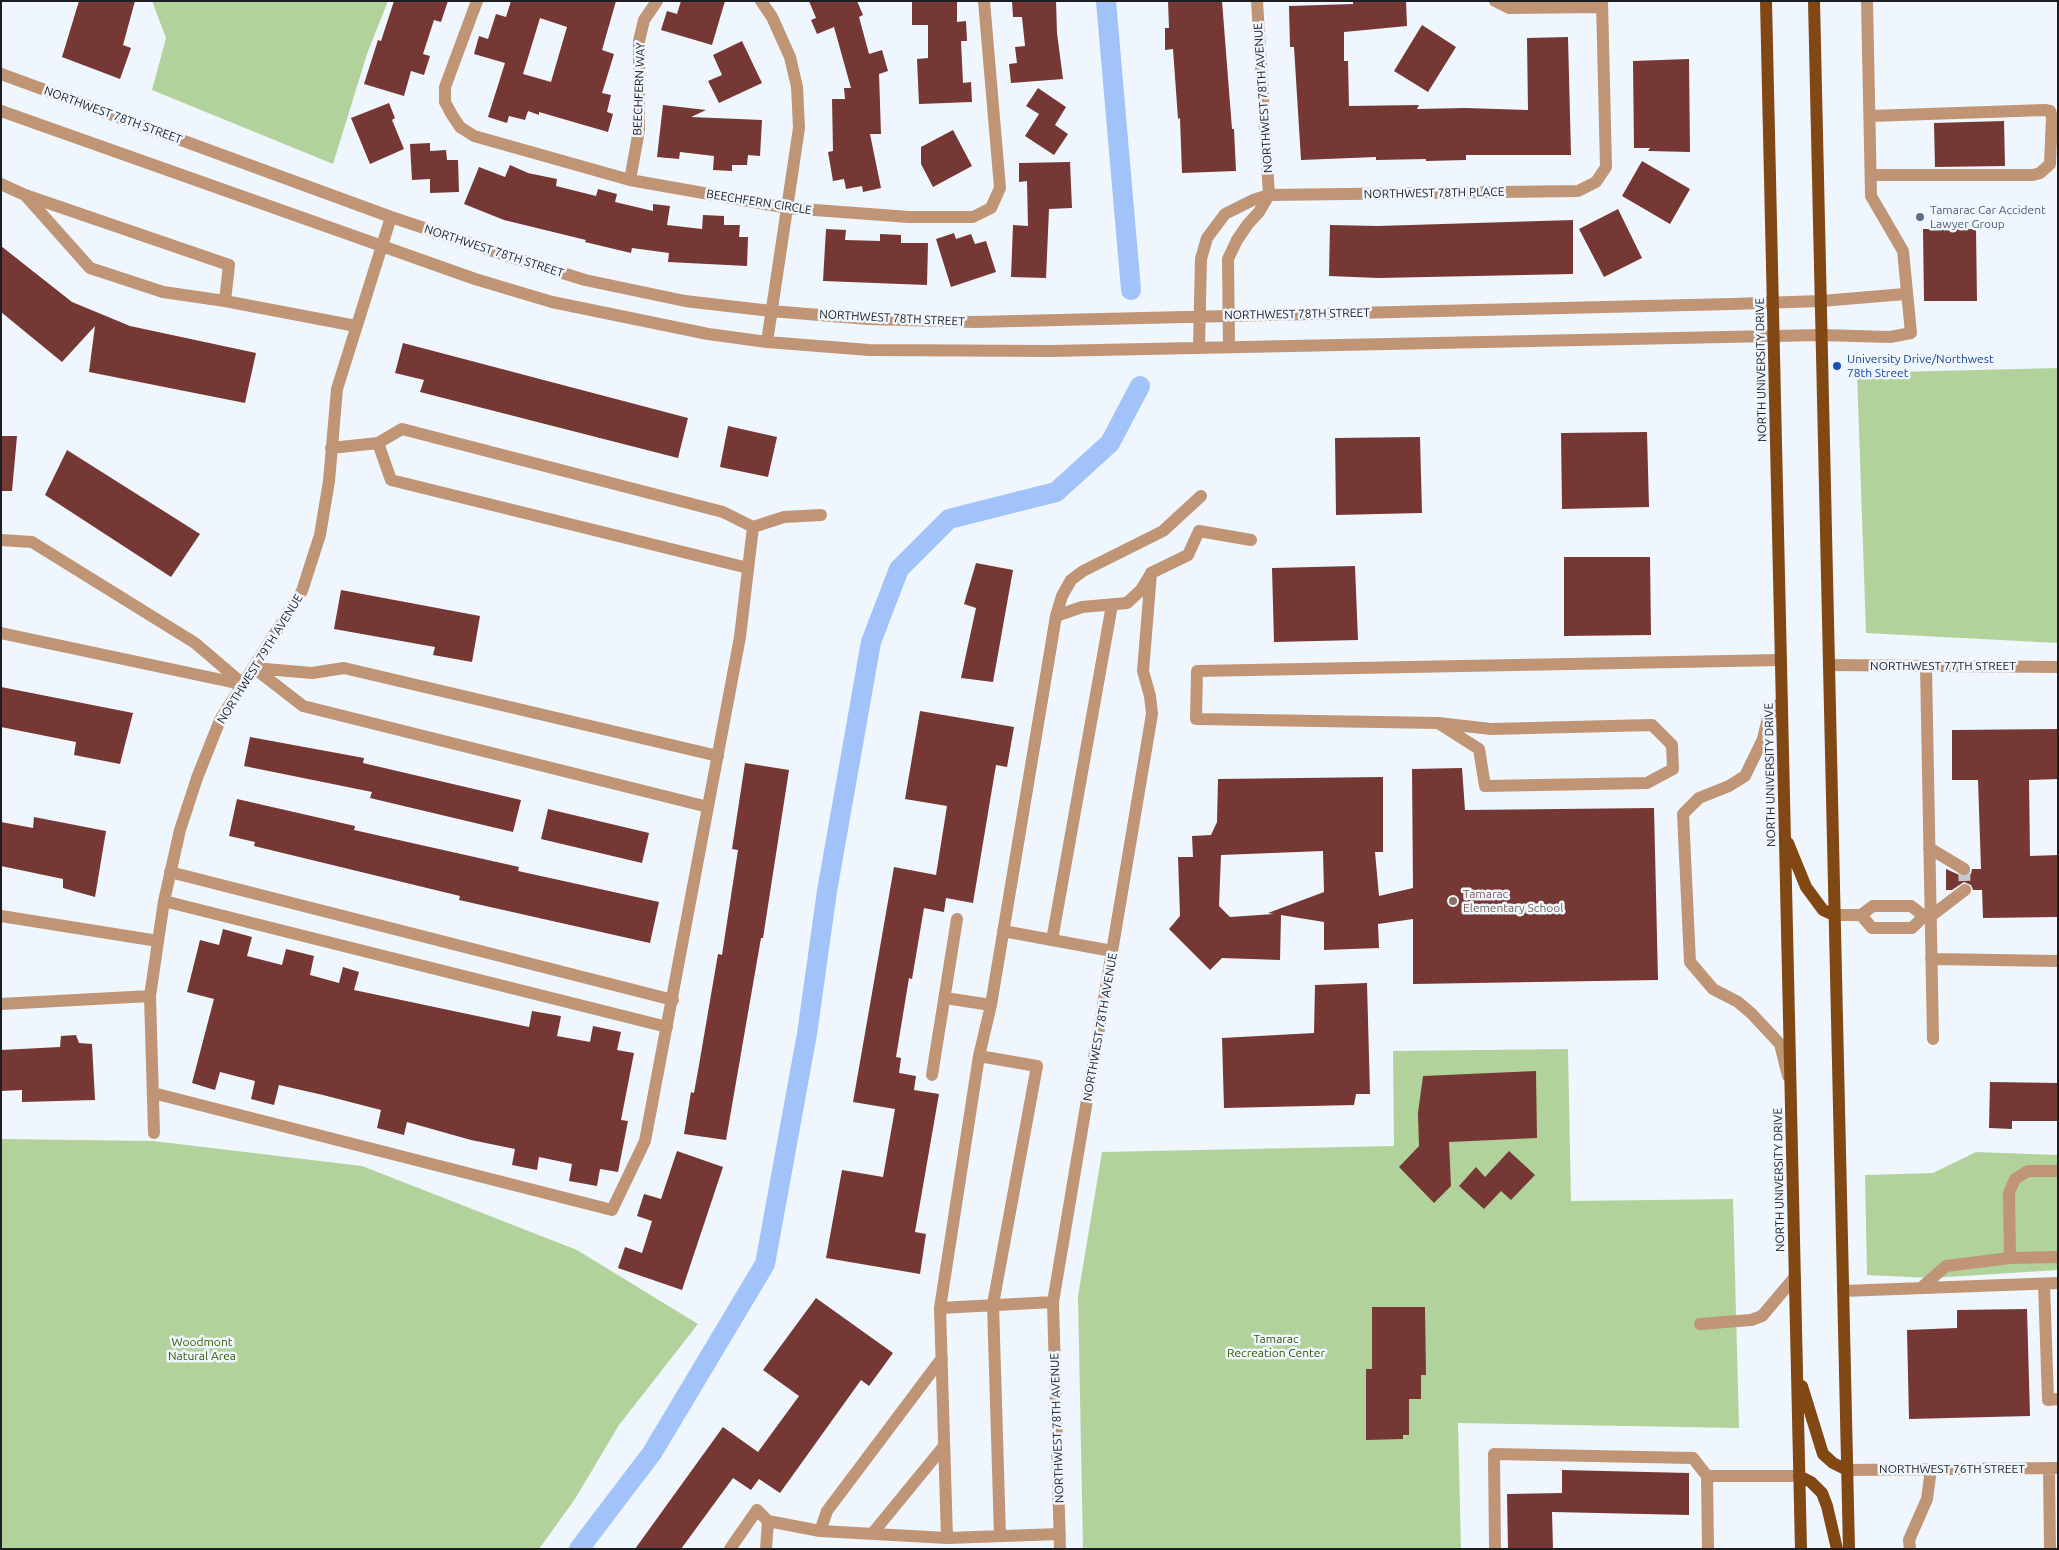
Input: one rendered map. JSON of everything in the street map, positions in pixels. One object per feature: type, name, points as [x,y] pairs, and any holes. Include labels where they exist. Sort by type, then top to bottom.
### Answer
[{"type":"main road","name":"NORTH UNIVERSITY DRIVE","points":[[1766,1],[1801,1549]]},
{"type":"main road","points":[[1814,1],[1849,1549]]},
{"type":"main road","points":[[1785,834],[1806,887],[1823,910],[1834,915]]},
{"type":"main road","points":[[1797,1369],[1823,1454],[1833,1463],[1847,1470]]},
{"type":"main road","points":[[1799,1476],[1811,1482],[1822,1493],[1828,1506],[1837,1549]]},
{"type":"street","name":"BEECHFERN CIRCLE","points":[[476,1],[446,87],[446,102],[460,127],[474,136],[630,180],[788,208],[909,217],[973,217],[991,208],[1000,188],[984,1]]},
{"type":"street","name":"BEECHFERN WAY","points":[[630,180],[639,130],[639,41],[644,20],[657,1]]},
{"type":"street","points":[[761,1],[772,17],[790,57],[797,87],[799,128],[767,342]]},
{"type":"street","name":"NORTHWEST 78TH AVENUE","points":[[1257,1],[1269,195]]},
{"type":"street","points":[[1495,1],[1510,8],[1602,4]]},
{"type":"street","points":[[1,111],[475,279],[552,302],[708,334],[767,342],[899,350],[1050,351],[1821,335],[1890,337],[1910,333],[1905,294],[1906,279],[1903,251],[1871,196],[1867,1]]},
{"type":"street","name":"NORTHWEST 78TH PLACE","points":[[1199,347],[1198,317],[1201,259],[1207,238],[1225,214],[1253,200],[1269,195],[1578,191],[1596,182],[1606,167],[1602,4]]},
{"type":"street","name":"NORTHWEST 78TH STREET","points":[[1,74],[391,217],[585,280],[685,301],[771,311],[868,319],[975,322],[1820,301],[1905,294]]},
{"type":"street","points":[[1870,116],[2045,110],[2050,111],[2052,117],[2050,164],[2040,173],[2033,175],[1871,175]]},
{"type":"street","points":[[1,184],[25,195],[228,264],[225,301]]},
{"type":"street","points":[[25,195],[90,268],[163,292],[225,301],[356,326]]},
{"type":"street","points":[[1229,347],[1228,259],[1237,240],[1259,212],[1269,195]]},
{"type":"street","name":"NORTHWEST 79TH AVENUE","points":[[154,1134],[150,996],[164,901],[180,830],[197,778],[220,720],[302,591],[320,535],[329,481],[337,389],[391,217]]},
{"type":"street","points":[[331,448],[378,443],[402,429],[723,512],[754,527],[784,517],[821,515]]},
{"type":"street","points":[[378,443],[391,480],[748,568]]},
{"type":"street","points":[[947,1538],[940,1308],[979,1056],[991,1005],[1056,616],[1062,596],[1072,580],[1083,571],[1163,531],[1201,496]]},
{"type":"street","points":[[153,1093],[612,1210],[645,1142],[740,637],[754,527]]},
{"type":"street","points":[[1056,616],[1082,607],[1127,603],[1141,590],[1152,573],[1188,555],[1199,531],[1251,540]]},
{"type":"street","points":[[1,540],[32,542],[195,643],[243,684]]},
{"type":"street","name":"NORTHWEST 78TH AVENUE","points":[[1060,1549],[1053,1302],[1152,714],[1150,696],[1143,671],[1152,573]]},
{"type":"street","points":[[1052,940],[1112,605]]},
{"type":"street","points":[[1,633],[243,684]]},
{"type":"street","points":[[1438,723],[1479,749],[1485,786],[1647,783],[1673,769],[1672,745],[1652,725],[1491,729],[1438,723],[1196,719],[1197,671],[1781,660]]},
{"type":"street","name":"NORTHWEST 77TH STREET","points":[[1829,666],[2058,667]]},
{"type":"street","points":[[1926,666],[1929,848],[1927,916],[1931,959],[1933,1039]]},
{"type":"street","points":[[254,668],[312,672],[344,668],[718,756]]},
{"type":"street","points":[[254,668],[303,706],[708,807]]},
{"type":"street","points":[[1782,701],[1768,718],[1763,739],[1745,776],[1730,786],[1700,798],[1683,814],[1690,962],[1713,989],[1738,1002],[1780,1044],[1790,1083]]},
{"type":"street","points":[[1929,848],[1964,869]]},
{"type":"street","points":[[170,872],[673,1000]]},
{"type":"street","points":[[1861,915],[1872,928],[1912,928],[1965,890]]},
{"type":"street","points":[[164,901],[667,1027]]},
{"type":"street","points":[[1834,915],[1861,915],[1873,906],[1911,906],[1927,916]]},
{"type":"street","points":[[1,916],[158,941]]},
{"type":"street","points":[[932,1075],[957,919]]},
{"type":"street","points":[[1003,932],[1112,951]]},
{"type":"street","points":[[1931,959],[2058,961]]},
{"type":"street","points":[[1,1004],[150,996]]},
{"type":"street","points":[[944,998],[991,1005]]},
{"type":"street","points":[[979,1056],[1037,1066],[993,1304],[1000,1536]]},
{"type":"street","points":[[2010,1258],[2009,1193],[2015,1179],[2028,1171],[2058,1171]]},
{"type":"street","points":[[1921,1288],[1946,1266],[2010,1258],[2058,1257]]},
{"type":"street","points":[[1700,1324],[1750,1320],[1762,1316],[1795,1277]]},
{"type":"street","points":[[2044,1284],[2048,1400],[2058,1400]]},
{"type":"street","points":[[1843,1290],[2058,1284]]},
{"type":"street","points":[[940,1308],[1053,1302]]},
{"type":"street","points":[[820,1531],[827,1511],[942,1358]]},
{"type":"street","points":[[872,1534],[944,1446]]},
{"type":"street","points":[[1495,1549],[1494,1454],[1693,1458],[1707,1476],[1708,1549]]},
{"type":"street","points":[[2050,1549],[2053,1468]]},
{"type":"street","name":"NORTHWEST 76TH STREET","points":[[1847,1470],[2053,1468]]},
{"type":"street","points":[[1910,1549],[1909,1540],[1928,1499],[1930,1469]]},
{"type":"street","points":[[1707,1476],[1799,1476]]},
{"type":"street","points":[[730,1549],[757,1510],[768,1522],[820,1531],[947,1538],[1060,1534]]},
{"type":"street","points":[[766,1549],[768,1522]]},
{"type":"green space","points":[[152,1],[388,1],[367,54],[333,164],[152,90],[166,38]]},
{"type":"green space","points":[[2058,368],[2058,643],[1866,633],[1857,373]]},
{"type":"green space","name":"Tamarac Recreation Center","points":[[1568,1049],[1571,1201],[1733,1199],[1739,1428],[1458,1423],[1461,1549],[1083,1549],[1078,1296],[1102,1152],[1394,1146],[1393,1051]]},
{"type":"green space","name":"Woodmont Natural Area","points":[[1,1139],[153,1141],[362,1166],[577,1250],[698,1324],[619,1425],[575,1499],[539,1549],[1,1549]]},
{"type":"green space","points":[[1976,1152],[2058,1155],[2058,1270],[1931,1278],[1867,1275],[1865,1175],[1933,1173]]},
{"type":"building","points":[[79,1],[135,1],[123,45],[131,48],[120,79],[62,57]]},
{"type":"building","points":[[394,1],[448,1],[441,22],[434,20],[423,54],[430,56],[424,75],[411,71],[404,96],[364,84],[378,40],[381,41]]},
{"type":"building","points":[[511,1],[616,1],[602,50],[614,54],[602,93],[611,95],[607,112],[613,114],[608,132],[539,112],[539,115],[528,111],[525,120],[509,116],[507,123],[488,117],[505,63],[474,54],[479,36],[488,39],[496,14],[506,17]],"holes":[[[540,18],[567,27],[551,82],[523,74]]]},
{"type":"building","points":[[681,1],[725,1],[712,45],[661,30],[667,11],[677,14]]},
{"type":"building","points":[[809,1],[857,1],[863,15],[859,17],[869,54],[882,50],[888,71],[879,74],[881,134],[870,134],[881,188],[863,192],[862,186],[846,189],[844,179],[833,181],[828,152],[833,151],[832,99],[845,99],[844,88],[851,88],[834,27],[817,34],[811,20],[816,18]]},
{"type":"building","points":[[1012,1],[1056,1],[1057,33],[1063,79],[1011,83],[1009,64],[1017,63],[1015,47],[1025,46],[1022,17],[1013,17]]},
{"type":"building","points":[[1168,1],[1222,1],[1236,171],[1182,173],[1180,118],[1178,119],[1173,49],[1165,50],[1165,28],[1169,28]]},
{"type":"building","points":[[1353,1],[1406,1],[1407,26],[1344,32],[1344,61],[1348,61],[1349,106],[1419,105],[1417,109],[1528,110],[1527,38],[1568,37],[1571,155],[1466,155],[1466,160],[1426,161],[1426,159],[1376,160],[1376,157],[1301,160],[1294,47],[1290,47],[1289,6],[1353,4]]},
{"type":"building","points":[[912,2],[957,2],[957,22],[966,21],[967,41],[961,41],[963,83],[971,82],[972,102],[919,104],[917,59],[928,58],[928,25],[912,25]]},
{"type":"building","points":[[1422,25],[1456,47],[1428,92],[1394,71]]},
{"type":"building","points":[[742,41],[762,83],[719,103],[708,81],[722,75],[713,55]]},
{"type":"building","points":[[1689,59],[1690,152],[1648,151],[1650,148],[1634,148],[1633,61]]},
{"type":"building","points":[[1038,88],[1066,107],[1055,125],[1068,134],[1054,155],[1025,136],[1039,114],[1026,106]]},
{"type":"building","points":[[389,103],[395,118],[392,120],[404,149],[370,164],[351,118]]},
{"type":"building","points":[[663,105],[706,110],[691,117],[762,120],[760,156],[748,155],[747,165],[732,165],[732,171],[713,170],[714,156],[680,152],[679,159],[657,157]]},
{"type":"building","points":[[2004,121],[2005,166],[1935,167],[1934,123]]},
{"type":"building","points":[[953,130],[972,166],[933,187],[921,164],[921,147]]},
{"type":"building","points":[[430,143],[430,151],[446,150],[447,160],[458,160],[459,192],[430,193],[430,179],[412,180],[410,144]]},
{"type":"building","points":[[1642,161],[1690,189],[1670,224],[1622,196]]},
{"type":"building","points":[[1070,162],[1072,208],[1049,209],[1046,278],[1011,277],[1013,225],[1028,226],[1027,181],[1019,182],[1019,163]]},
{"type":"building","points":[[510,165],[528,173],[557,179],[556,186],[596,196],[598,189],[617,194],[615,202],[653,211],[653,204],[670,206],[667,225],[702,229],[703,215],[724,216],[724,225],[740,225],[739,237],[748,237],[747,266],[668,262],[669,253],[632,248],[631,253],[504,220],[464,204],[479,167],[505,177]]},
{"type":"building","points":[[1618,209],[1642,258],[1604,277],[1579,229]]},
{"type":"building","points":[[1573,220],[1573,274],[1378,278],[1329,276],[1330,225],[1378,226]]},
{"type":"building","points":[[826,229],[846,230],[845,240],[880,241],[880,234],[901,235],[901,243],[928,243],[927,285],[823,281]]},
{"type":"building","points":[[1923,229],[1976,229],[1977,301],[1924,301]]},
{"type":"building","points":[[954,233],[956,239],[971,234],[975,244],[986,241],[996,272],[951,287],[936,239]]},
{"type":"building","points":[[1,246],[72,302],[130,326],[256,353],[245,403],[89,372],[95,326],[62,362],[1,312]]},
{"type":"building","points":[[403,343],[688,418],[678,458],[420,392],[424,380],[395,373]]},
{"type":"building","points":[[728,426],[777,437],[768,477],[720,467]]},
{"type":"building","points":[[1647,432],[1649,507],[1562,509],[1561,433]]},
{"type":"building","points":[[1,436],[17,436],[12,491],[1,491]]},
{"type":"building","points":[[1420,437],[1422,513],[1336,515],[1335,438]]},
{"type":"building","points":[[67,450],[200,534],[171,577],[45,495]]},
{"type":"building","points":[[1564,557],[1650,557],[1651,635],[1564,636]]},
{"type":"building","points":[[976,563],[1013,570],[993,682],[961,678],[976,608],[964,604]]},
{"type":"building","points":[[1355,566],[1358,640],[1274,642],[1272,568]]},
{"type":"building","points":[[341,590],[480,616],[472,662],[433,655],[435,647],[334,629]]},
{"type":"building","points":[[1,687],[133,713],[120,764],[74,755],[76,742],[1,727]]},
{"type":"building","points":[[920,711],[1014,727],[1007,767],[996,765],[973,903],[946,898],[944,912],[924,908],[912,979],[909,978],[896,1057],[901,1058],[899,1073],[916,1076],[914,1090],[939,1094],[915,1232],[926,1234],[920,1274],[826,1258],[842,1170],[883,1177],[895,1109],[853,1102],[894,867],[936,875],[947,806],[905,799]]},
{"type":"building","points":[[2058,729],[2058,779],[2029,780],[2030,856],[2058,855],[2058,917],[1983,918],[1982,890],[1973,890],[1971,885],[1964,882],[1952,890],[1946,890],[1946,869],[1964,877],[1971,874],[1972,869],[1981,869],[1978,780],[1952,780],[1952,730]]},
{"type":"building","points":[[250,737],[364,758],[363,763],[521,800],[513,832],[370,798],[372,792],[244,766]]},
{"type":"building","points":[[745,763],[789,770],[763,938],[761,938],[726,1140],[684,1134],[691,1092],[694,1093],[718,954],[722,955],[738,850],[732,849]]},
{"type":"building","points":[[1462,768],[1465,810],[1654,808],[1658,980],[1413,984],[1413,919],[1378,924],[1379,948],[1324,950],[1324,922],[1281,915],[1280,960],[1222,958],[1210,970],[1169,929],[1180,916],[1178,857],[1193,857],[1192,836],[1211,835],[1217,822],[1218,779],[1383,777],[1383,852],[1375,852],[1379,896],[1413,888],[1412,769]],"holes":[[[1323,851],[1324,892],[1268,913],[1274,914],[1230,917],[1219,906],[1221,855]]]},
{"type":"building","points":[[237,799],[355,826],[354,830],[519,867],[518,871],[659,902],[650,943],[459,900],[460,896],[254,846],[255,842],[229,836]]},
{"type":"building","points":[[548,809],[649,833],[642,863],[541,839]]},
{"type":"building","points":[[34,817],[106,831],[95,897],[63,888],[63,879],[1,866],[1,822],[33,828]]},
{"type":"building","points":[[223,929],[252,937],[247,956],[282,965],[286,949],[314,956],[310,975],[339,983],[343,967],[359,972],[354,990],[529,1027],[532,1011],[561,1016],[557,1036],[590,1042],[593,1026],[621,1032],[617,1050],[634,1053],[621,1120],[628,1121],[618,1172],[600,1169],[597,1186],[569,1181],[572,1164],[539,1157],[537,1170],[512,1165],[515,1149],[471,1140],[407,1122],[404,1135],[377,1128],[381,1110],[279,1085],[274,1105],[251,1099],[255,1081],[220,1072],[215,1090],[192,1083],[214,999],[187,992],[200,940],[219,945]]},
{"type":"building","points":[[1367,983],[1370,1094],[1356,1094],[1354,1105],[1224,1108],[1222,1038],[1314,1033],[1315,985]]},
{"type":"building","points":[[76,1035],[79,1043],[92,1044],[95,1100],[22,1102],[22,1090],[1,1091],[1,1050],[60,1047],[61,1036]]},
{"type":"building","points":[[1536,1071],[1537,1138],[1449,1142],[1451,1186],[1434,1203],[1399,1167],[1419,1146],[1418,1113],[1423,1076]]},
{"type":"building","points":[[1990,1082],[2058,1083],[2058,1121],[2012,1121],[2012,1129],[1989,1128]]},
{"type":"building","points":[[677,1151],[723,1167],[682,1290],[618,1268],[625,1247],[642,1253],[652,1221],[637,1216],[644,1194],[661,1199]]},
{"type":"building","points":[[1509,1151],[1535,1175],[1511,1200],[1501,1191],[1484,1209],[1459,1186],[1476,1167],[1485,1177]]},
{"type":"building","points":[[816,1298],[893,1353],[869,1386],[861,1380],[780,1493],[759,1479],[751,1490],[733,1478],[681,1549],[635,1549],[723,1427],[758,1452],[799,1396],[763,1370]]},
{"type":"building","points":[[1372,1307],[1425,1307],[1426,1375],[1421,1375],[1421,1399],[1409,1399],[1409,1435],[1403,1435],[1403,1439],[1366,1440],[1366,1369],[1372,1369]]},
{"type":"building","points":[[2027,1309],[2030,1416],[1909,1419],[1907,1330],[1957,1328],[1957,1310]]},
{"type":"building","points":[[1562,1470],[1689,1473],[1689,1515],[1552,1512],[1553,1549],[1508,1549],[1507,1494],[1562,1493]]},
{"type":"waterway","points":[[1106,1],[1131,290]]},
{"type":"waterway","points":[[579,1549],[652,1453],[765,1264],[807,1034],[827,891],[871,642],[899,569],[949,519],[1056,492],[1110,443],[1140,386]]},
{"type":"tunnel","points":[[1964,869],[1965,890]]},
{"type":"place","name":"Tamarac Car Accident Lawyer Group","points":[[1920,217]]},
{"type":"place","name":"University Drive/Northwest 78th Street","points":[[1837,366]]},
{"type":"place","name":"Tamarac Elementary School","points":[[1453,901]]}]
